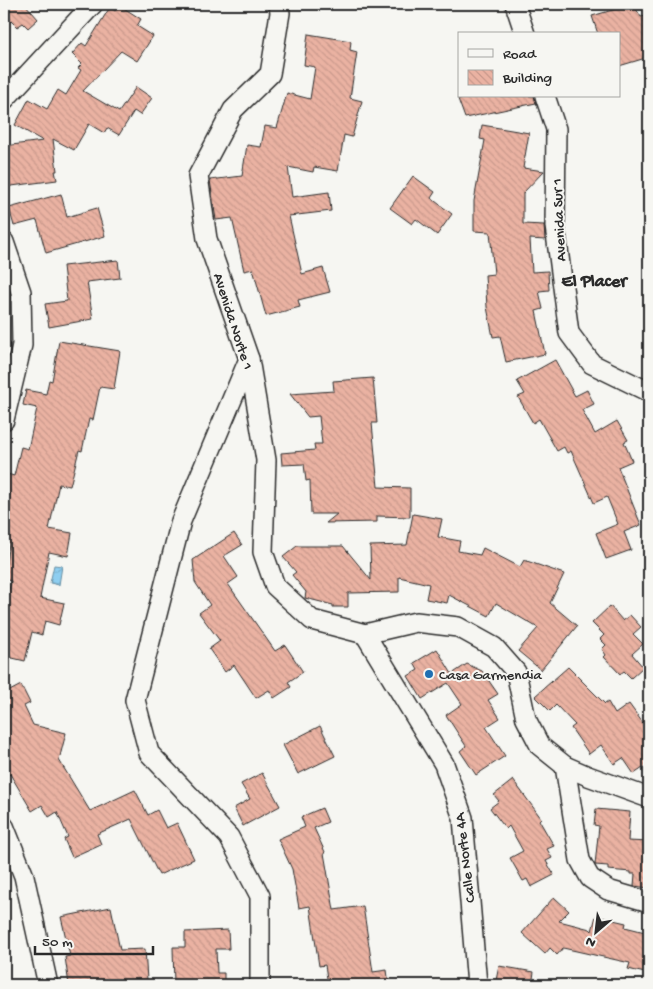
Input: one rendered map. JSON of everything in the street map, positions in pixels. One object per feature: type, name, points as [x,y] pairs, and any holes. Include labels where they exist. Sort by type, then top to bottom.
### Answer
[{"type":"street","points":[[4,100],[93,4]]},
{"type":"street","name":"Avenida Norte 1","points":[[280,4],[270,74],[233,110],[198,176],[207,239],[249,359],[266,460],[262,552],[275,586],[312,620],[365,634]]},
{"type":"street","points":[[515,4],[524,32]]},
{"type":"street","name":"Avenida Sur 1","points":[[546,98],[556,129],[555,226],[569,333],[592,364],[649,392]]},
{"type":"street","points":[[4,242],[20,292],[22,345],[4,420]]},
{"type":"street","points":[[249,359],[181,521],[135,700],[149,752],[229,838],[260,896],[260,985]]},
{"type":"street","points":[[365,634],[416,622],[458,628],[494,647],[516,672],[526,719],[540,746],[565,766],[649,798]]},
{"type":"street","name":"Calle Norte 4A","points":[[365,634],[444,764],[463,818],[477,985]]},
{"type":"street","points":[[565,766],[580,860],[590,878],[608,890],[649,902]]},
{"type":"street","points":[[4,826],[24,876],[48,985]]},
{"type":"water","points":[[54,565],[62,566],[59,585],[50,583]]},
{"type":"building","points":[[4,4],[25,4],[38,19],[28,28],[23,23],[17,27],[11,21],[4,28]]},
{"type":"building","points":[[633,4],[641,17],[649,15],[649,57],[620,66],[620,32],[597,32],[592,16]]},
{"type":"building","points":[[119,5],[141,19],[137,26],[153,36],[137,61],[121,51],[83,91],[119,112],[136,87],[152,98],[140,115],[134,111],[119,135],[107,128],[104,133],[89,124],[74,150],[53,139],[57,180],[4,187],[4,146],[43,141],[15,125],[29,99],[47,109],[58,90],[66,95],[81,70],[78,68],[82,64],[72,54],[82,43],[86,46],[110,7],[115,11]]},
{"type":"building","points":[[308,34],[351,41],[350,50],[357,52],[350,98],[362,101],[352,137],[344,135],[338,171],[314,167],[313,172],[288,167],[292,197],[329,192],[331,211],[289,216],[302,274],[323,268],[330,292],[298,300],[300,307],[266,316],[253,269],[244,271],[232,218],[216,220],[210,180],[242,176],[247,145],[261,147],[265,126],[277,128],[287,93],[310,99],[315,67],[304,65]]},
{"type":"building","points":[[535,98],[536,103],[465,118],[458,99]]},
{"type":"building","points":[[482,125],[529,133],[523,168],[544,171],[523,193],[523,224],[544,225],[545,240],[530,239],[532,272],[548,271],[549,290],[539,291],[543,309],[536,311],[545,354],[506,362],[500,336],[493,337],[487,307],[485,275],[494,274],[490,232],[474,231],[474,201],[485,140],[480,139]]},
{"type":"building","points":[[413,176],[435,192],[431,198],[452,214],[437,235],[416,219],[412,224],[390,208]]},
{"type":"building","points":[[61,194],[67,217],[97,208],[105,236],[46,253],[37,220],[14,226],[9,208]]},
{"type":"building","points":[[118,260],[120,278],[87,282],[93,319],[49,327],[45,304],[67,301],[63,266]]},
{"type":"building","points":[[59,341],[120,351],[114,389],[100,387],[93,420],[89,419],[82,451],[79,450],[70,486],[59,484],[49,529],[72,533],[68,556],[49,552],[40,598],[64,603],[59,625],[45,621],[42,635],[32,632],[25,661],[4,656],[4,613],[11,581],[4,579],[9,543],[7,542],[8,536],[4,535],[4,515],[10,494],[4,490],[4,473],[14,476],[21,447],[28,449],[37,408],[23,405],[26,390],[46,394],[49,380],[52,381]]},
{"type":"building","points":[[555,360],[575,396],[587,390],[594,404],[582,410],[595,434],[617,421],[628,440],[624,442],[632,461],[618,467],[641,525],[624,532],[631,550],[606,559],[596,533],[618,524],[607,497],[594,503],[571,451],[567,453],[564,447],[557,451],[539,419],[533,423],[518,397],[525,394],[517,381]]},
{"type":"building","points":[[373,378],[377,423],[372,423],[378,487],[410,488],[410,517],[377,516],[377,522],[326,523],[337,514],[311,514],[310,480],[306,481],[304,464],[282,465],[281,453],[315,450],[314,444],[322,444],[319,416],[308,417],[290,394],[334,391],[333,381]]},
{"type":"building","points":[[413,514],[442,519],[438,537],[460,541],[458,551],[480,555],[483,548],[520,567],[524,560],[564,574],[550,603],[577,626],[541,670],[518,651],[538,628],[496,603],[489,616],[449,595],[447,603],[426,599],[429,584],[399,577],[399,592],[348,593],[348,607],[333,607],[333,605],[305,598],[306,592],[292,575],[296,572],[283,557],[297,546],[343,546],[371,580],[370,546],[407,545]]},
{"type":"building","points":[[234,533],[242,545],[224,556],[238,577],[228,584],[275,651],[285,645],[303,672],[288,682],[291,687],[274,698],[269,690],[256,698],[234,665],[225,672],[209,649],[220,641],[199,613],[210,605],[195,582],[193,560]]},
{"type":"building","points":[[610,606],[623,621],[630,615],[641,627],[633,634],[643,644],[632,654],[643,667],[631,678],[624,671],[620,674],[604,657],[606,655],[602,649],[606,645],[600,639],[604,635],[592,623]]},
{"type":"building","points":[[437,649],[452,674],[467,664],[482,671],[498,694],[488,700],[500,718],[486,727],[505,756],[476,775],[460,751],[466,746],[446,715],[462,704],[448,683],[422,699],[408,676],[418,670],[414,663]]},
{"type":"building","points":[[568,667],[605,704],[608,702],[615,714],[629,704],[645,726],[649,723],[649,764],[634,774],[623,758],[614,764],[601,745],[589,754],[571,728],[575,725],[556,705],[550,711],[535,696]]},
{"type":"building","points":[[21,685],[30,703],[24,706],[33,725],[66,733],[59,760],[90,811],[135,790],[148,815],[157,810],[166,828],[177,823],[194,859],[159,875],[131,819],[97,834],[101,844],[72,857],[64,839],[68,837],[57,812],[49,817],[42,805],[32,811],[10,774],[4,777],[4,694]]},
{"type":"building","points":[[320,726],[335,756],[298,774],[283,745]]},
{"type":"building","points":[[262,773],[280,806],[243,826],[234,808],[250,799],[241,784]]},
{"type":"building","points":[[513,780],[541,818],[539,820],[554,846],[547,849],[552,858],[546,861],[554,875],[531,887],[527,879],[523,881],[510,858],[523,851],[509,826],[506,829],[490,808],[499,801],[494,795]]},
{"type":"building","points":[[322,808],[328,822],[314,828],[325,852],[334,910],[363,906],[373,972],[387,970],[389,985],[328,985],[325,965],[319,966],[310,906],[299,908],[292,869],[278,839],[305,827],[301,817]]},
{"type":"building","points":[[596,809],[630,812],[628,841],[649,842],[649,888],[634,886],[635,874],[631,874],[631,872],[608,870],[608,866],[595,865],[599,826],[594,825]]},
{"type":"building","points":[[554,897],[569,911],[559,921],[592,931],[596,916],[626,923],[625,927],[649,933],[649,974],[628,969],[630,963],[563,948],[557,955],[550,948],[545,954],[522,933]]},
{"type":"building","points":[[111,907],[120,950],[145,949],[147,980],[103,981],[103,985],[69,985],[65,957],[70,956],[61,917]]},
{"type":"building","points":[[228,930],[229,949],[216,949],[217,973],[224,973],[224,985],[174,985],[173,947],[185,947],[185,932]]},
{"type":"building","points":[[499,966],[534,972],[532,985],[495,985]]},
{"type":"place","name":"Casa Garmendia","points":[[429,674]]},
{"type":"district","name":"El Placer","points":[[594,280]]}]
